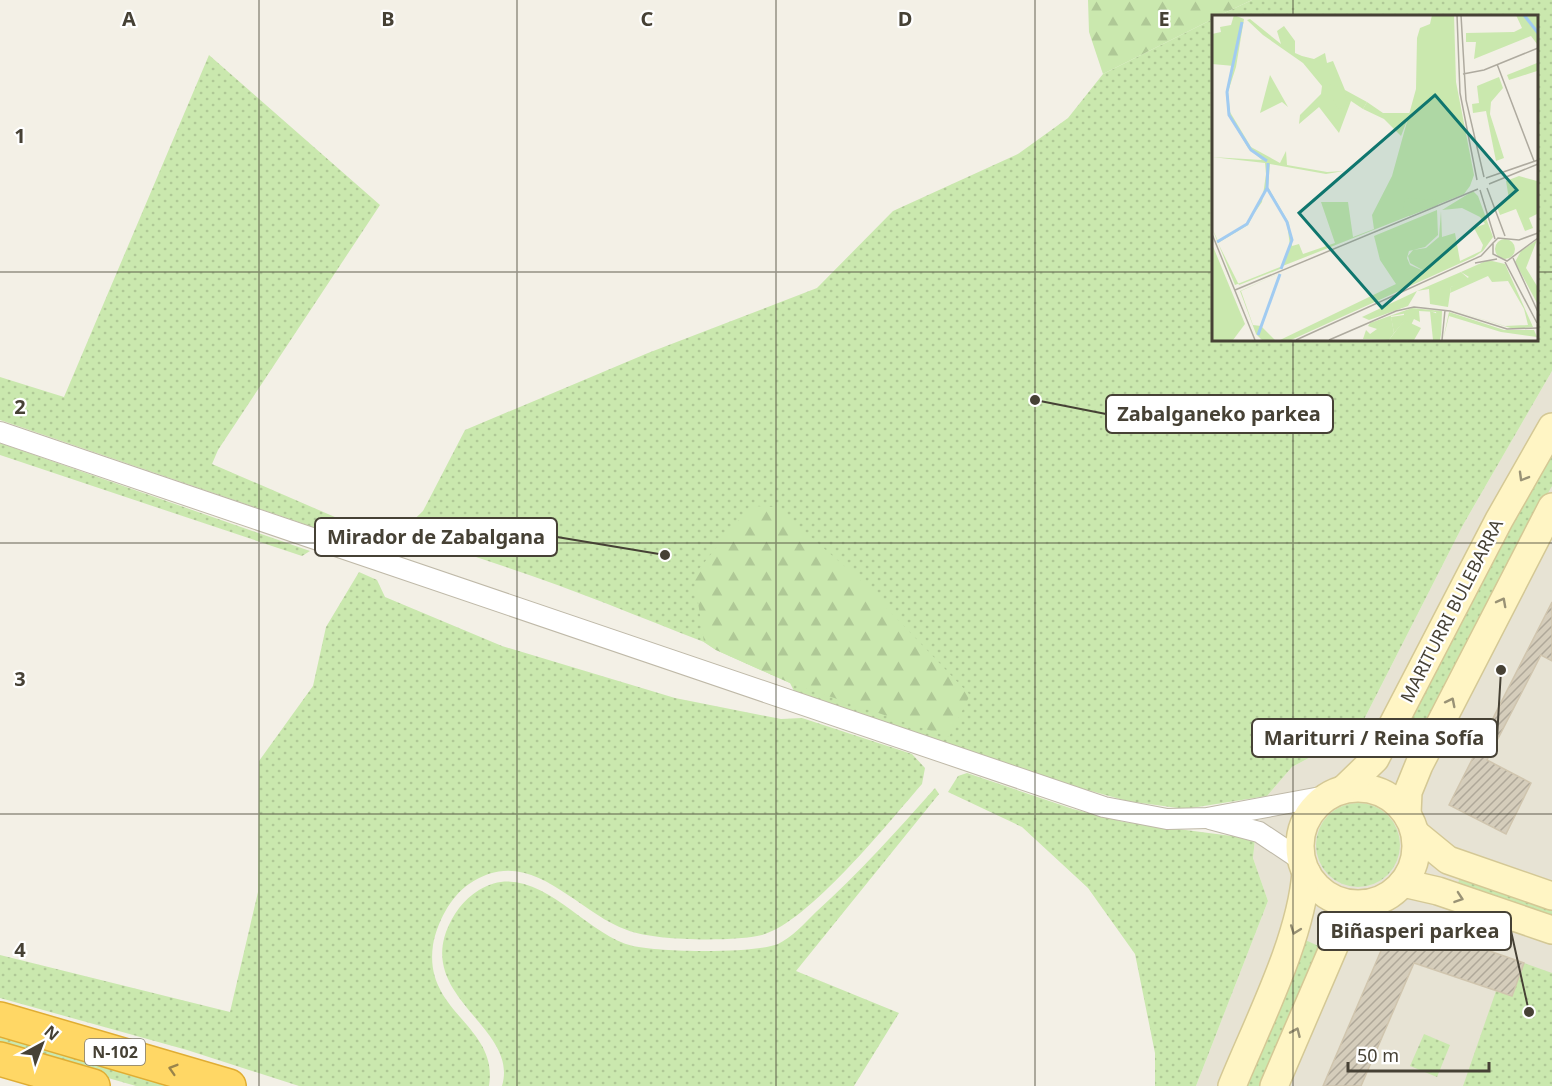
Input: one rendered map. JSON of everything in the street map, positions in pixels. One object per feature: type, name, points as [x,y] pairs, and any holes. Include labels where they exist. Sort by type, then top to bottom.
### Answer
[{"type":"highway","name":"N-102","points":[[0,1019],[230,1086]]},
{"type":"highway","name":"N-102","points":[[0,1059],[93,1086]]},
{"type":"main road","name":"MARITURRI BULEBARRA","points":[[1335,792],[1375,759],[1499,520],[1552,427]]},
{"type":"main road","points":[[1303,866],[1316,887],[1330,897],[1347,903],[1364,904],[1392,894],[1403,884],[1412,868],[1416,851],[1408,792],[1419,765],[1552,507]]},
{"type":"main road","points":[[1232,1086],[1297,927],[1304,897],[1299,841],[1304,824],[1313,808],[1335,792],[1362,787],[1379,791],[1395,801],[1411,823],[1448,860],[1552,896]]},
{"type":"main road","points":[[1403,884],[1438,891],[1552,930]]},
{"type":"main road","points":[[1274,1086],[1335,944],[1344,927],[1364,904]]},
{"type":"street","points":[[0,432],[1104,807],[1167,819],[1207,818],[1335,792]]},
{"type":"street","points":[[1207,818],[1259,832],[1303,866]]},
{"type":"shaded area","points":[[1552,371],[1552,1086],[1196,1086],[1268,901],[1253,858],[1255,839],[1267,796],[1292,767],[1320,752],[1354,739],[1463,525]]},
{"type":"green space","points":[[1088,0],[1252,0],[1220,15],[1212,15],[1212,20],[1103,74],[1089,32]]},
{"type":"green space","points":[[1252,0],[1552,0],[1552,371],[1463,525],[1354,739],[1320,752],[1292,767],[1267,796],[1185,809],[1127,801],[1048,779],[794,691],[790,683],[716,650],[704,642],[528,575],[460,552],[417,542],[387,539],[380,550],[0,420],[0,377],[64,397],[209,55],[380,205],[218,450],[212,464],[372,533],[400,533],[423,511],[465,430],[648,353],[817,288],[893,211],[1018,154],[1068,118],[1103,74],[1212,20],[1212,340],[1537,340],[1537,15],[1220,15]]},
{"type":"green space","points":[[0,443],[310,551],[302,556],[0,455]]},
{"type":"green space","points":[[1552,447],[1552,486],[1518,547],[1416,753],[1397,745]]},
{"type":"green space","points":[[750,506],[776,507],[856,576],[970,695],[949,737],[790,683],[716,650],[704,642],[694,575]]},
{"type":"green space","points":[[359,572],[377,580],[385,597],[502,646],[675,698],[781,719],[802,718],[912,754],[925,768],[922,784],[824,892],[781,926],[762,935],[732,939],[694,939],[639,934],[607,921],[551,884],[532,875],[512,871],[491,873],[469,884],[450,903],[441,919],[433,945],[433,968],[439,987],[449,1003],[483,1048],[489,1065],[489,1086],[299,1086],[187,1050],[0,998],[0,955],[230,1012],[258,892],[259,761],[313,686],[326,627]]},
{"type":"green space","points":[[967,773],[1073,809],[1124,822],[1255,839],[1253,858],[1268,901],[1196,1086],[1155,1086],[1155,1053],[1135,954],[1088,888],[1022,827],[948,792],[958,776]]},
{"type":"green space","points":[[935,788],[939,794],[796,971],[899,1013],[854,1086],[502,1086],[503,1066],[497,1047],[458,996],[447,977],[442,956],[446,932],[452,919],[463,903],[473,894],[500,882],[520,883],[539,890],[558,901],[614,939],[633,946],[663,950],[706,951],[765,947],[778,944],[803,925],[863,867]]},
{"type":"green space","points":[[1358,803],[1374,806],[1388,815],[1397,829],[1400,845],[1397,861],[1388,875],[1374,884],[1358,887],[1342,884],[1328,875],[1319,861],[1316,845],[1319,829],[1328,815],[1342,806]]},
{"type":"green space","points":[[1461,874],[1552,905],[1552,920],[1457,886]]},
{"type":"green space","points":[[1303,939],[1323,948],[1267,1086],[1244,1086]]},
{"type":"green space","points":[[1524,963],[1552,973],[1552,1086],[1463,1086],[1496,991],[1512,996]]},
{"type":"green space","points":[[0,1034],[181,1086],[136,1086],[0,1047]]},
{"type":"green space","points":[[1424,1034],[1450,1045],[1437,1077],[1410,1066]]},
{"type":"building","points":[[1552,602],[1552,661],[1541,655],[1487,760],[1531,783],[1506,834],[1449,805]]},
{"type":"building","points":[[1424,928],[1524,963],[1512,996],[1414,963],[1361,1086],[1323,1086],[1383,946]]},
{"type":"place","name":"Zabalganeko parkea","points":[[1035,400]]},
{"type":"place","name":"Mirador de Zabalgana","points":[[665,555]]},
{"type":"place","name":"Mariturri / Reina Sofía","points":[[1501,670]]},
{"type":"place","name":"Biñasperi parkea","points":[[1529,1012]]}]
